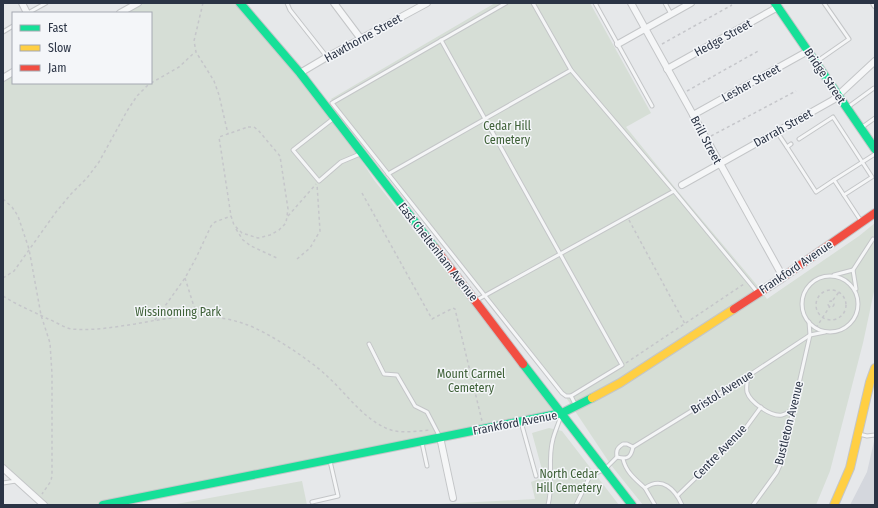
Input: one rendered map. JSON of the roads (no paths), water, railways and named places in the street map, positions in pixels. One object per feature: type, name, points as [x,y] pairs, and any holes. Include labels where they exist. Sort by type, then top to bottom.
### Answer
[{"type":"main road","name":"East Cheltenham Avenue","points":[[240,3],[300,73],[632,505]]},
{"type":"main road","name":"Bridge Street","points":[[777,5],[875,149]]},
{"type":"main road","name":"Frankford Avenue","points":[[103,505],[562,413],[620,383],[783,277],[875,213]]},
{"type":"main road","points":[[834,505],[850,468],[875,368]]},
{"type":"street","points":[[22,3],[27,12]]},
{"type":"street","points":[[122,12],[138,3]]},
{"type":"street","points":[[334,3],[361,39]]},
{"type":"street","name":"Hawthorne Street","points":[[300,73],[427,3]]},
{"type":"street","name":"Brill Street","points":[[631,3],[783,277]]},
{"type":"street","points":[[618,44],[644,28],[691,3]]},
{"type":"street","name":"Hedge Street","points":[[667,69],[777,5]]},
{"type":"street","name":"Lesher Street","points":[[693,115],[808,51]]},
{"type":"street","name":"Darrah Street","points":[[682,185],[839,96],[875,61]]},
{"type":"street","points":[[3,78],[12,73]]},
{"type":"street","points":[[440,437],[453,498]]},
{"type":"street","points":[[3,468],[44,505]]},
{"type":"lane","points":[[30,12],[46,3]]},
{"type":"lane","points":[[287,3],[290,10],[327,57]]},
{"type":"lane","points":[[441,40],[561,253],[622,365],[571,396],[566,396],[562,393],[332,103],[441,40],[506,3]]},
{"type":"lane","points":[[533,3],[571,70],[674,190],[758,293]]},
{"type":"lane","points":[[595,3],[652,106]]},
{"type":"lane","points":[[665,3],[671,14]]},
{"type":"lane","points":[[816,62],[849,39],[824,3]]},
{"type":"lane","points":[[3,32],[12,27]]},
{"type":"lane","points":[[388,174],[571,70]]},
{"type":"lane","points":[[847,108],[874,88],[875,89]]},
{"type":"lane","points":[[799,139],[833,117],[872,177],[844,195]]},
{"type":"lane","points":[[334,118],[293,150],[318,182],[341,162],[361,153]]},
{"type":"lane","points":[[861,128],[875,118]]},
{"type":"lane","points":[[777,132],[816,192],[875,154]]},
{"type":"lane","points":[[787,147],[791,144]]},
{"type":"lane","points":[[834,180],[862,222]]},
{"type":"lane","points":[[475,301],[674,190]]},
{"type":"lane","points":[[825,332],[816,328],[804,315],[802,306],[803,297],[807,289],[813,282],[821,278],[853,270],[873,239]]},
{"type":"lane","points":[[810,335],[835,332],[844,329],[851,323],[859,306],[853,270]]},
{"type":"lane","points":[[830,276],[839,277],[847,281],[854,288],[858,297]]},
{"type":"lane","name":"Bustleton Avenue","points":[[753,505],[778,472],[781,463],[810,335],[809,322]]},
{"type":"lane","name":"Bristol Avenue","points":[[633,447],[748,376],[810,335]]},
{"type":"lane","points":[[369,344],[384,374],[397,375],[415,406],[427,412],[440,437]]},
{"type":"lane","points":[[748,376],[746,385],[747,392],[751,399],[760,407],[772,414],[781,415],[789,412],[793,408]]},
{"type":"lane","points":[[571,396],[576,406]]},
{"type":"lane","name":"Centre Avenue","points":[[678,495],[742,433],[760,407]]},
{"type":"lane","points":[[548,505],[551,485],[551,454],[553,439],[562,413]]},
{"type":"lane","points":[[522,422],[536,476]]},
{"type":"lane","points":[[858,433],[867,436],[875,435]]},
{"type":"lane","points":[[421,441],[427,466]]},
{"type":"lane","points":[[627,444],[633,447],[628,458],[624,459],[617,457],[616,450],[618,447],[627,444]]},
{"type":"lane","points":[[576,505],[590,476],[604,469],[617,457]]},
{"type":"lane","points":[[312,502],[338,496],[329,459]]},
{"type":"lane","points":[[624,459],[625,468],[645,488],[655,505]]},
{"type":"lane","points":[[3,483],[18,481]]},
{"type":"lane","points":[[645,488],[657,483],[663,484],[678,495],[682,505]]},
{"type":"park label","name":"Cedar Hill Cemetery","points":[[507,133]]},
{"type":"park label","name":"Wissinoming Park","points":[[178,312]]},
{"type":"park label","name":"Mount Carmel Cemetery","points":[[471,381]]},
{"type":"park label","name":"North Cedar Hill Cemetery","points":[[569,481]]}]
